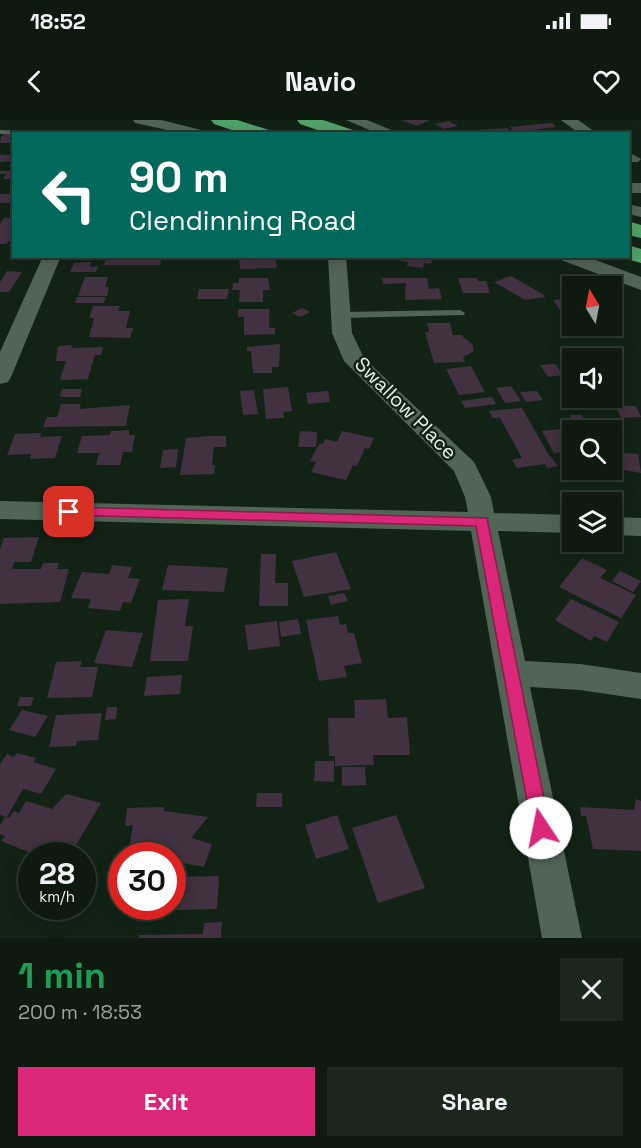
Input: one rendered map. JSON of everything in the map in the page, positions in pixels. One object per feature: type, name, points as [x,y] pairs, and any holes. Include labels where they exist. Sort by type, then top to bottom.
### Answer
[{"type":"highway","points":[[220,120],[269,130]]},
{"type":"highway","points":[[256,120],[269,130]]},
{"type":"highway","points":[[306,120],[341,132]]},
{"type":"street","points":[[140,120],[200,132]]},
{"type":"street","points":[[353,120],[388,132]]},
{"type":"street","points":[[568,120],[588,132]]},
{"type":"street","points":[[0,377],[51,258]]},
{"type":"street","name":"Swallow Place","points":[[338,258],[342,333],[355,362],[429,429],[465,468],[478,497],[562,938]]},
{"type":"street","points":[[572,258],[641,284]]},
{"type":"street","points":[[0,510],[562,524]]},
{"type":"street","points":[[622,526],[641,526]]},
{"type":"street","points":[[512,673],[580,677],[641,686]]},
{"type":"lane","points":[[341,315],[460,313]]},
{"type":"building","points":[[401,120],[430,120],[417,126]]},
{"type":"building","points":[[448,121],[458,126],[444,129],[435,124]]},
{"type":"building","points":[[552,123],[556,127],[514,131],[510,127]]},
{"type":"building","points":[[507,128],[510,131],[478,132],[476,130]]},
{"type":"building","points":[[8,131],[14,132],[12,132],[12,143],[0,143],[1,137]]},
{"type":"building","points":[[0,155],[12,155],[12,161],[0,162]]},
{"type":"building","points":[[0,171],[12,171],[12,179],[3,179],[6,174],[0,174]]},
{"type":"building","points":[[0,194],[12,194],[10,203],[0,203]]},
{"type":"building","points":[[4,218],[12,218],[12,239],[6,244],[0,244],[0,224]]},
{"type":"building","points":[[106,258],[162,258],[160,265],[104,265]]},
{"type":"building","points":[[239,258],[275,258],[277,265],[276,268],[240,269]]},
{"type":"building","points":[[401,258],[433,258],[431,264],[424,263],[423,268],[407,266],[408,262],[400,261]]},
{"type":"building","points":[[91,262],[90,267],[98,266],[96,272],[70,272],[74,263]]},
{"type":"building","points":[[7,271],[22,272],[9,292],[0,292],[0,282]]},
{"type":"building","points":[[511,276],[545,297],[525,300],[494,282]]},
{"type":"building","points":[[85,277],[108,277],[105,287],[109,287],[107,296],[78,296]]},
{"type":"building","points":[[239,278],[268,278],[270,290],[263,290],[263,302],[239,302],[240,290],[232,290],[233,283],[239,283]]},
{"type":"building","points":[[382,278],[427,278],[429,289],[439,288],[442,299],[405,300],[406,283],[383,284]]},
{"type":"building","points":[[458,278],[477,278],[478,281],[486,281],[490,293],[463,293]]},
{"type":"building","points":[[199,289],[229,289],[227,299],[197,299]]},
{"type":"building","points":[[77,297],[106,297],[104,303],[75,303]]},
{"type":"building","points":[[562,299],[562,313],[553,300]]},
{"type":"building","points":[[93,306],[120,306],[118,311],[130,311],[126,328],[133,328],[130,338],[89,337],[94,318],[89,318]]},
{"type":"building","points":[[302,308],[310,312],[300,317],[292,313]]},
{"type":"building","points":[[238,309],[269,309],[269,328],[275,328],[275,334],[244,335],[244,317],[238,317]]},
{"type":"building","points":[[427,323],[450,323],[453,335],[461,335],[472,344],[474,351],[463,357],[465,362],[434,363],[425,332],[429,332]]},
{"type":"building","points":[[280,344],[279,367],[272,367],[272,373],[253,373],[251,351],[247,351],[247,347]]},
{"type":"building","points":[[72,345],[71,348],[103,347],[101,355],[95,355],[88,379],[60,380],[66,361],[56,361],[58,346]]},
{"type":"building","points":[[555,364],[562,375],[548,377],[540,365]]},
{"type":"building","points":[[471,366],[485,392],[459,395],[446,369]]},
{"type":"building","points":[[511,386],[521,401],[505,403],[496,388]]},
{"type":"building","points":[[288,387],[292,411],[283,412],[284,418],[266,419],[263,389]]},
{"type":"building","points":[[62,389],[82,389],[80,397],[60,397]]},
{"type":"building","points":[[254,390],[258,414],[243,415],[240,391]]},
{"type":"building","points":[[328,391],[330,402],[308,404],[306,393]]},
{"type":"building","points":[[537,391],[543,400],[526,402],[520,392]]},
{"type":"building","points":[[492,397],[496,404],[465,408],[461,401]]},
{"type":"building","points":[[61,404],[81,404],[79,409],[130,405],[126,426],[43,427],[47,417],[57,417]]},
{"type":"building","points":[[622,406],[636,406],[641,417],[621,418],[617,408],[622,408]]},
{"type":"building","points":[[522,408],[547,452],[558,466],[547,468],[545,464],[517,468],[512,460],[522,458],[500,418],[493,418],[489,411]]},
{"type":"building","points":[[570,415],[582,415],[583,420],[572,420]]},
{"type":"building","points":[[562,429],[562,452],[554,453],[542,431]]},
{"type":"building","points":[[129,430],[129,435],[135,435],[132,452],[123,452],[120,465],[96,465],[99,453],[77,453],[82,436],[110,435],[111,431]]},
{"type":"building","points":[[300,431],[317,432],[316,447],[298,447]]},
{"type":"building","points":[[342,431],[374,438],[369,449],[365,448],[357,466],[353,465],[346,480],[311,472],[316,462],[310,461],[319,444],[323,444],[325,439],[337,442]]},
{"type":"building","points":[[41,433],[40,437],[62,436],[55,458],[30,459],[31,454],[7,455],[15,434]]},
{"type":"building","points":[[226,436],[226,447],[214,447],[212,465],[215,465],[214,474],[180,475],[186,438]]},
{"type":"building","points":[[622,447],[624,453],[638,454],[641,473],[622,470]]},
{"type":"building","points":[[178,449],[176,467],[160,468],[163,450]]},
{"type":"building","points":[[39,537],[31,562],[14,562],[12,569],[41,569],[43,563],[59,563],[57,569],[69,569],[60,602],[0,604],[0,549],[4,538]]},
{"type":"building","points":[[336,552],[351,589],[304,597],[292,561]]},
{"type":"building","points":[[261,554],[276,554],[275,583],[288,583],[288,606],[259,606]]},
{"type":"building","points":[[582,558],[607,570],[600,578],[636,595],[621,618],[559,587]]},
{"type":"building","points":[[112,565],[132,567],[128,578],[140,579],[131,603],[123,602],[120,611],[88,608],[91,599],[71,598],[82,572],[109,574]]},
{"type":"building","points":[[168,565],[228,568],[224,592],[162,590]]},
{"type":"building","points":[[620,571],[641,581],[633,592],[612,581]]},
{"type":"building","points":[[344,593],[348,601],[331,605],[328,596]]},
{"type":"building","points":[[189,599],[185,626],[193,626],[188,661],[150,661],[158,600]]},
{"type":"building","points":[[571,599],[619,622],[607,642],[594,636],[591,641],[555,620]]},
{"type":"building","points":[[338,616],[340,625],[346,624],[348,633],[354,633],[362,663],[344,666],[347,677],[319,681],[306,620]]},
{"type":"building","points":[[298,619],[301,634],[281,637],[279,622]]},
{"type":"building","points":[[277,621],[280,646],[248,650],[245,625]]},
{"type":"building","points":[[106,630],[143,633],[132,667],[94,663]]},
{"type":"building","points":[[82,661],[80,667],[98,667],[92,697],[47,698],[56,662]]},
{"type":"building","points":[[182,675],[180,694],[144,696],[147,677]]},
{"type":"building","points":[[20,697],[34,697],[31,706],[17,706]]},
{"type":"building","points":[[386,699],[388,718],[407,717],[410,755],[373,755],[374,765],[335,766],[335,756],[329,756],[328,718],[355,718],[354,700]]},
{"type":"building","points":[[107,707],[117,707],[116,719],[105,720]]},
{"type":"building","points":[[22,710],[48,716],[35,737],[9,730]]},
{"type":"building","points":[[102,713],[98,740],[77,741],[76,746],[49,747],[56,715]]},
{"type":"building","points":[[17,753],[36,758],[33,762],[56,769],[41,794],[23,789],[7,817],[0,815],[0,764],[7,754],[14,757]]},
{"type":"building","points":[[315,761],[334,761],[334,782],[314,781]]},
{"type":"building","points":[[342,767],[365,767],[366,785],[342,786]]},
{"type":"building","points":[[257,793],[282,793],[282,807],[256,807]]},
{"type":"building","points":[[66,794],[101,803],[78,842],[18,842],[18,848],[1,841],[5,836],[0,834],[0,825],[5,817],[9,818],[14,811],[19,813],[26,801],[52,809]]},
{"type":"building","points":[[636,799],[641,801],[641,851],[593,849],[586,816],[581,816],[580,807],[634,810]]},
{"type":"building","points":[[164,807],[164,811],[208,817],[191,838],[212,844],[204,867],[186,864],[186,842],[130,842],[133,825],[125,826],[127,808]]},
{"type":"building","points":[[337,815],[349,849],[316,859],[305,825]]},
{"type":"building","points":[[396,815],[425,888],[378,903],[352,828]]},
{"type":"building","points":[[219,876],[217,909],[186,910],[186,877]]},
{"type":"building","points":[[222,922],[221,938],[139,938],[139,935],[203,934],[204,923]]},
{"type":"route","points":[[69,512],[482,521],[541,828]]}]
